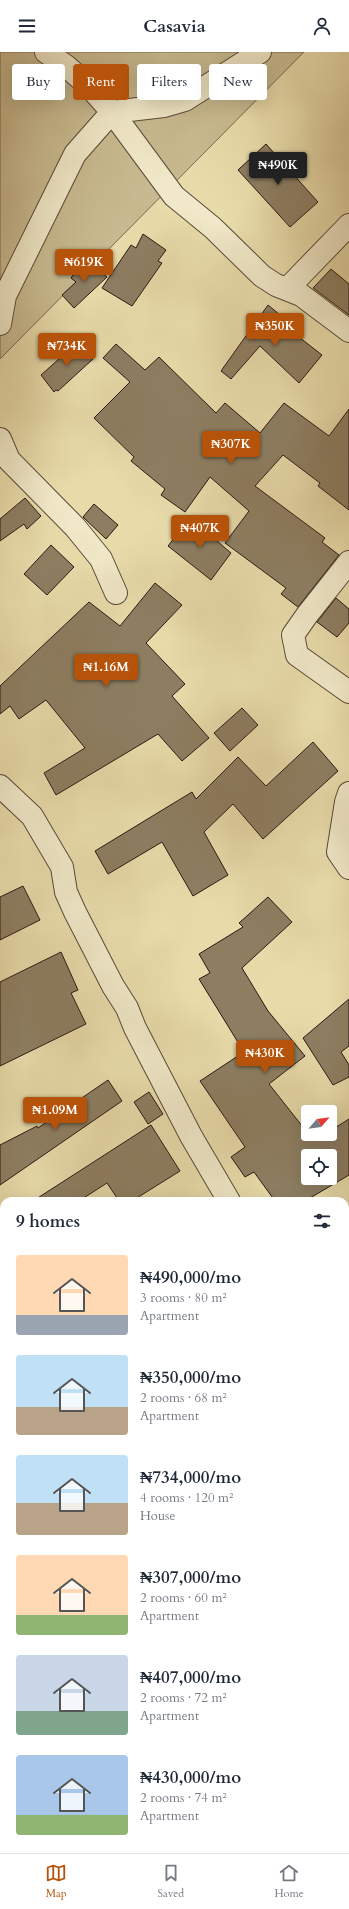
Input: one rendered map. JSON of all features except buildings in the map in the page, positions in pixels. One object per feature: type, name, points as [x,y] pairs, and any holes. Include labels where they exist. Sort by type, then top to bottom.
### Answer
[{"type":"street","points":[[46,52],[66,66],[89,86],[112,112],[152,169],[174,196],[213,228],[262,276],[276,285],[288,288],[301,295],[349,331]]},
{"type":"street","points":[[0,324],[2,299],[75,154],[112,112],[164,106],[185,100],[260,52]]},
{"type":"street","points":[[288,288],[349,224]]},
{"type":"street","points":[[0,439],[9,460],[75,527],[101,559],[116,593]]},
{"type":"street","points":[[349,562],[293,635],[297,655],[349,692]]},
{"type":"street","points":[[0,786],[32,816],[62,867],[66,892],[75,912],[113,986],[127,1008],[135,1028],[191,1136],[227,1197]]},
{"type":"street","points":[[349,793],[346,802],[338,852],[349,868]]},
{"type":"shaded area","points":[[0,52],[304,52],[267,89],[267,64],[209,64],[209,100],[256,100],[0,359]]}]
